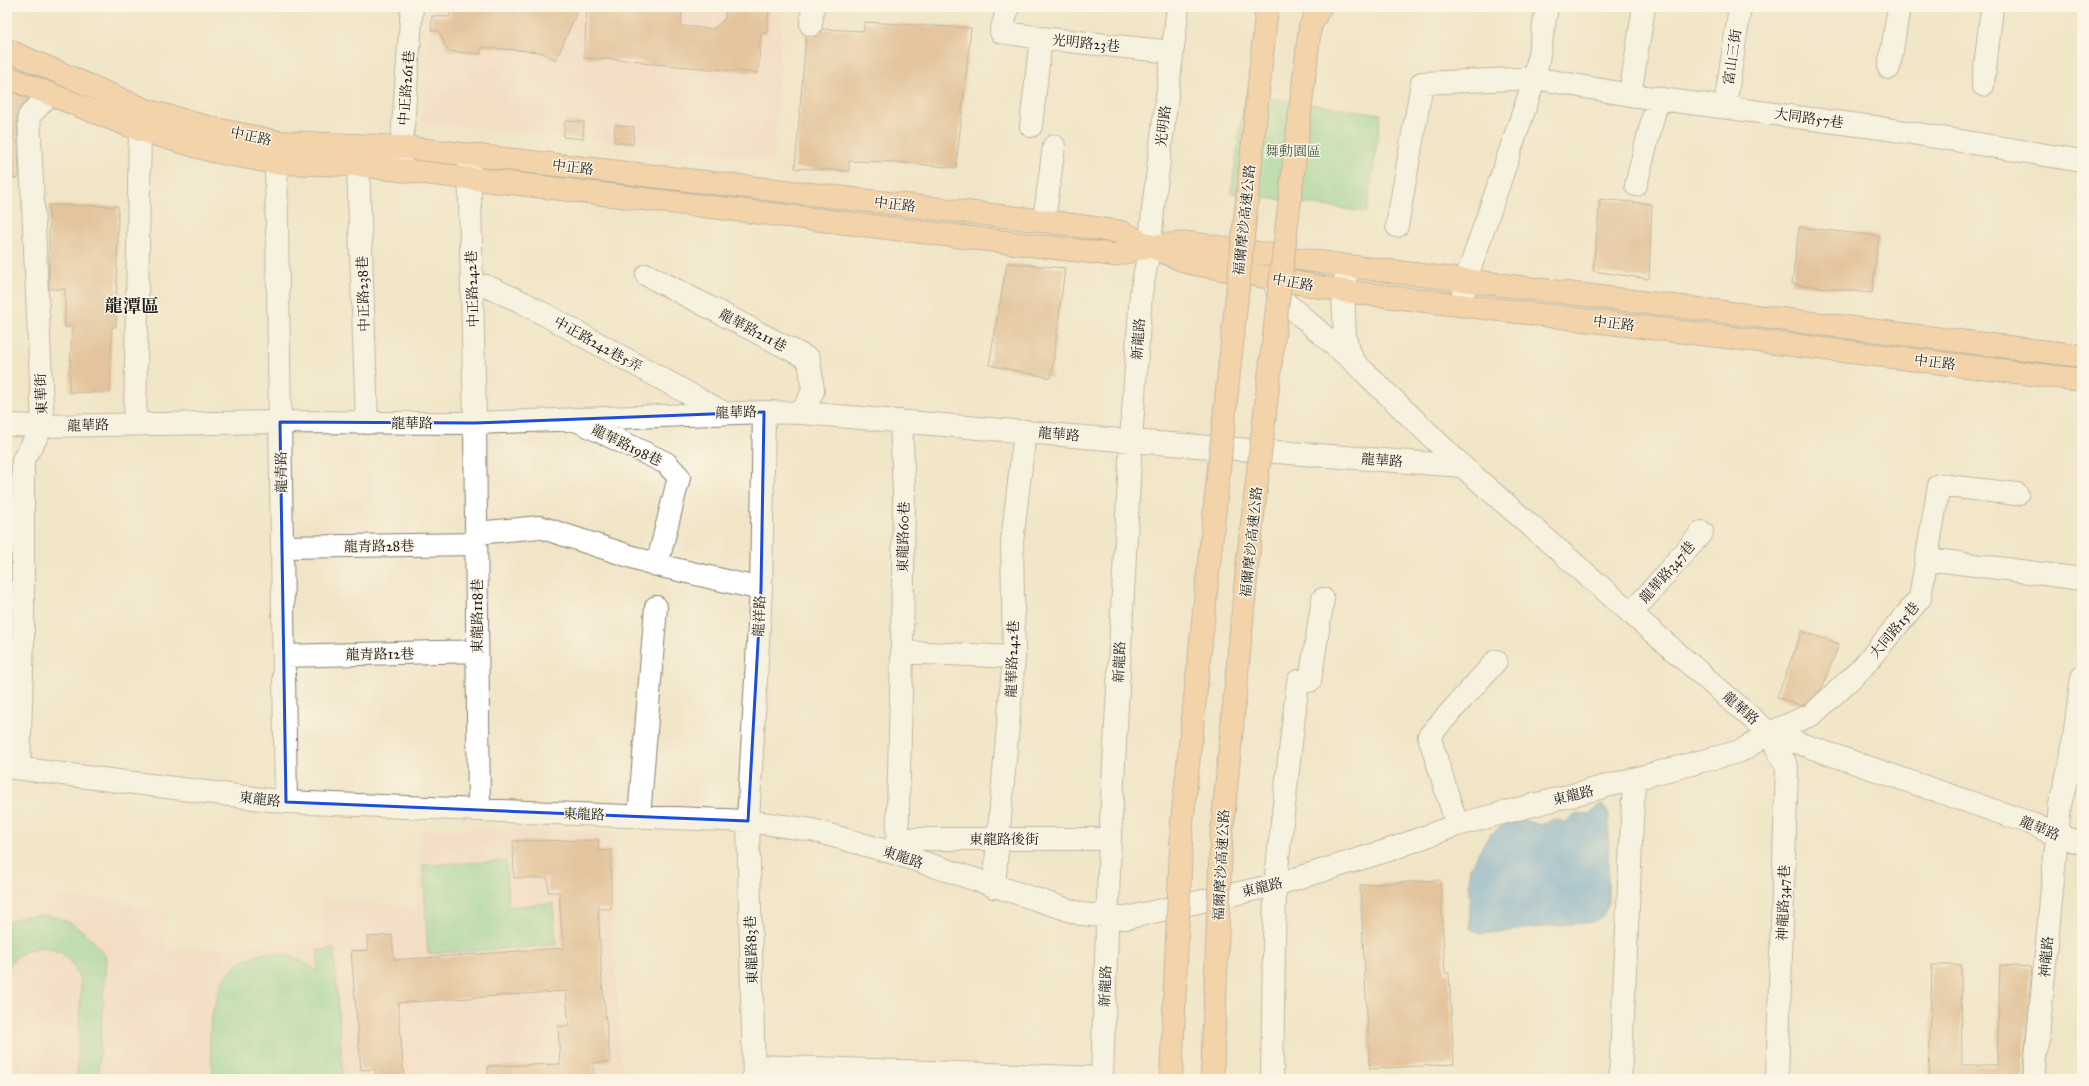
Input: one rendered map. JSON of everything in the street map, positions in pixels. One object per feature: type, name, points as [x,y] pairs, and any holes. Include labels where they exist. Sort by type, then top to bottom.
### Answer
[{"type":"main road","name":"福爾摩沙高速公路","points":[[1171,1079],[1182,823],[1267,7]]},
{"type":"main road","name":"福爾摩沙高速公路","points":[[1212,1079],[1221,841],[1248,558],[1311,17],[1320,7]]},
{"type":"main road","name":"中正路","points":[[7,50],[143,120],[212,151],[276,164],[358,165],[1115,255],[1150,246],[1191,243],[1348,266],[2082,356]]},
{"type":"main road","name":"中正路","points":[[7,77],[49,95],[143,120],[215,129],[279,142],[402,146],[1044,221],[1121,232],[1189,263],[1343,291],[1461,304],[2082,380]]},
{"type":"main road","points":[[932,234],[937,209]]},
{"type":"street","name":"中正路261巷","points":[[400,170],[412,7]]},
{"type":"street","name":"光明路23巷","points":[[1008,7],[1001,32],[1041,38],[1172,52]]},
{"type":"street","name":"光明路","points":[[1150,246],[1178,7]]},
{"type":"street","points":[[1461,304],[1466,280],[1535,78],[1547,7]]},
{"type":"street","points":[[1630,95],[1644,7]]},
{"type":"street","name":"富山三街","points":[[1725,106],[1740,7]]},
{"type":"street","points":[[1889,68],[1898,7]]},
{"type":"street","points":[[1983,84],[1992,7]]},
{"type":"street","points":[[1031,126],[1041,38]]},
{"type":"street","name":"大同路57巷","points":[[1396,226],[1422,83],[1535,78],[1630,95],[1725,106],[1881,128],[2082,161]]},
{"type":"street","name":"東華街","points":[[13,767],[23,636],[23,460],[43,426],[29,116],[49,95]]},
{"type":"street","points":[[1636,185],[1658,98]]},
{"type":"street","points":[[134,424],[143,120]]},
{"type":"street","name":"龍青路","points":[[279,142],[276,164],[286,802]]},
{"type":"street","points":[[1044,221],[1054,146]]},
{"type":"street","name":"中正路242巷","points":[[469,155],[476,423]]},
{"type":"street","name":"中正路238巷","points":[[358,165],[366,423]]},
{"type":"street","name":"新龍路","points":[[1102,1078],[1110,839],[1131,441],[1141,293],[1150,246]]},
{"type":"street","name":"龍華路","points":[[1275,255],[1273,279],[1279,297],[1352,362],[1462,466],[1769,732],[2030,823],[2056,835],[2082,843]]},
{"type":"street","points":[[1348,266],[1343,291],[1345,338],[1352,362]]},
{"type":"street","name":"龍華路211巷","points":[[647,275],[809,359],[813,391],[802,413]]},
{"type":"street","name":"中正路242巷5弄","points":[[472,288],[486,286],[522,302],[722,412]]},
{"type":"street","name":"龍華路","points":[[7,425],[43,426],[280,422],[476,423],[576,420],[722,412],[802,413],[1131,441],[1462,466]]},
{"type":"street","name":"龍祥路","points":[[748,821],[761,589],[764,412]]},
{"type":"street","name":"龍華路198巷","points":[[576,420],[666,463],[679,477],[657,565]]},
{"type":"street","name":"東龍路60巷","points":[[897,846],[904,491],[901,421]]},
{"type":"street","name":"東龍路118巷","points":[[476,423],[479,810]]},
{"type":"street","name":"龍華路242巷","points":[[994,887],[1014,657],[1012,542],[1025,431]]},
{"type":"street","name":"大同路15巷","points":[[1769,732],[1813,714],[1861,669],[1920,598],[1928,559],[1939,485],[2017,494]]},
{"type":"street","name":"龍青路28巷","points":[[282,547],[476,539],[540,527],[657,565],[761,589]]},
{"type":"street","name":"龍華路347巷","points":[[1632,613],[1702,532]]},
{"type":"street","points":[[1928,559],[2082,579]]},
{"type":"street","points":[[1272,1079],[1275,885],[1298,681],[1310,681],[1323,599]]},
{"type":"street","points":[[639,817],[656,607]]},
{"type":"street","name":"龍青路12巷","points":[[284,656],[477,651]]},
{"type":"street","points":[[902,652],[1014,657]]},
{"type":"street","points":[[1457,825],[1429,736],[1496,661]]},
{"type":"street","name":"神龍路","points":[[2034,1079],[2056,835],[2060,805],[2071,760],[2082,677]]},
{"type":"street","name":"東龍路","points":[[13,767],[286,802],[748,821],[812,830],[897,846],[994,887],[1081,914],[1107,915],[1126,918],[1275,885],[1389,850],[1457,825],[1740,751],[1769,732]]},
{"type":"street","name":"神龍路347巷","points":[[1769,732],[1788,767],[1777,1079]]},
{"type":"street","points":[[1620,1079],[1634,779]]},
{"type":"street","name":"東龍路83巷","points":[[748,821],[754,1072]]},
{"type":"street","name":"東龍路後街","points":[[897,846],[999,838],[1110,839]]},
{"type":"street","points":[[754,1072],[1102,1078]]},
{"type":"highlighted area","points":[[764,412],[761,589],[748,821],[286,802],[280,422],[475,423]]},
{"type":"shaded area","points":[[431,7],[783,7],[774,159],[422,122]]},
{"type":"shaded area","points":[[422,829],[616,831],[613,928],[622,1079],[7,1079],[7,890],[126,902],[166,913],[166,951],[325,941],[322,899],[416,907]]},
{"type":"green space","name":"舞動園區","points":[[1245,95],[1381,114],[1367,212],[1231,193]]},
{"type":"green space","points":[[506,861],[508,907],[553,903],[556,945],[428,954],[423,865]]},
{"type":"green space","points":[[40,915],[61,919],[78,928],[106,957],[98,1079],[77,1079],[81,981],[73,965],[62,953],[44,947],[28,950],[14,959],[7,969],[7,922],[26,916]]},
{"type":"green space","points":[[334,949],[343,1079],[213,1079],[210,1042],[211,1021],[218,993],[232,969],[245,960],[256,956],[273,953],[297,959],[318,972],[318,950]]},
{"type":"water","points":[[1601,803],[1609,815],[1608,904],[1603,916],[1592,922],[1480,934],[1470,929],[1469,870],[1489,835],[1507,823],[1522,820],[1541,825],[1554,819],[1565,822],[1576,814],[1589,815]]},
{"type":"building","points":[[450,7],[472,7],[520,12],[520,7],[579,7],[556,60],[540,52],[482,47],[481,54],[448,51],[439,31],[431,30],[432,16],[450,17]]},
{"type":"building","points":[[587,7],[647,10],[648,7],[682,7],[681,26],[714,29],[725,19],[726,7],[769,7],[767,34],[761,33],[758,73],[642,63],[643,61],[584,58]]},
{"type":"building","points":[[864,22],[971,28],[956,168],[897,162],[849,161],[849,171],[795,168],[806,36],[816,36],[823,29],[864,31]]},
{"type":"building","points":[[7,90],[28,99],[20,108],[17,116],[19,178],[7,178],[10,122],[7,122]]},
{"type":"building","points":[[565,121],[584,122],[583,139],[563,137]]},
{"type":"building","points":[[615,125],[634,127],[633,144],[614,142]]},
{"type":"building","points":[[1600,199],[1652,204],[1649,279],[1593,271]]},
{"type":"building","points":[[49,205],[118,206],[116,327],[112,327],[110,393],[69,392],[72,327],[65,327],[65,289],[49,289]]},
{"type":"building","points":[[1799,227],[1879,236],[1872,293],[1792,284]]},
{"type":"building","points":[[1007,263],[1065,268],[1051,378],[989,365]]},
{"type":"building","points":[[1802,631],[1839,644],[1822,688],[1801,706],[1777,697]]},
{"type":"building","points":[[599,840],[598,851],[611,850],[611,909],[598,909],[602,982],[610,1062],[593,1063],[594,1079],[488,1079],[488,1066],[560,1064],[558,1026],[569,1026],[566,991],[398,1003],[404,1079],[376,1079],[375,1069],[361,1070],[351,951],[368,950],[367,937],[392,935],[394,960],[563,948],[559,892],[548,892],[548,878],[514,878],[513,841]]},
{"type":"building","points":[[1440,880],[1445,973],[1449,973],[1454,1064],[1370,1069],[1360,885]]},
{"type":"building","points":[[1932,965],[1961,965],[1962,1065],[1997,1065],[2000,965],[2032,967],[2022,1079],[1929,1079]]},
{"type":"district","name":"龍潭區","points":[[132,306]]}]
